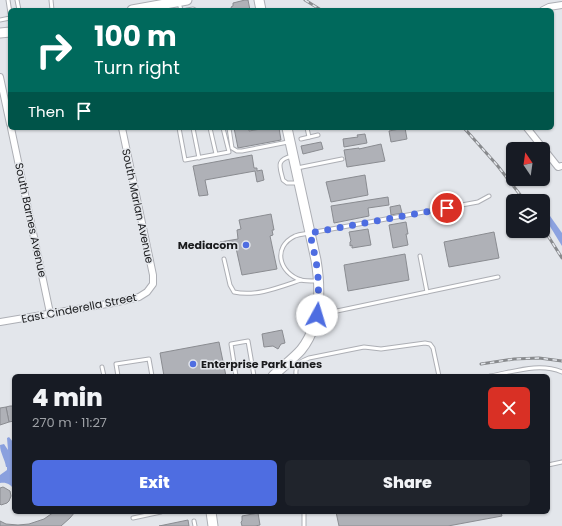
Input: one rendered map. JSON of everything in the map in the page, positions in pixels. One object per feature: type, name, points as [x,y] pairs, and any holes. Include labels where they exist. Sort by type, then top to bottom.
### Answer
[{"type":"street","points":[[157,8],[182,4]]},
{"type":"street","points":[[547,8],[562,4]]},
{"type":"street","points":[[0,77],[8,115]]},
{"type":"street","name":"South Barnes Avenue","points":[[11,130],[50,313]]},
{"type":"street","name":"South Marlan Avenue","points":[[122,130],[153,275],[152,284]]},
{"type":"street","points":[[275,374],[304,345],[313,328],[317,315],[319,296],[317,264],[287,130]]},
{"type":"street","points":[[528,130],[560,166]]},
{"type":"street","name":"East Cinderella Street","points":[[0,322],[140,297],[147,292],[152,284]]},
{"type":"street","points":[[211,514],[213,526]]},
{"type":"lane","points":[[179,130],[185,160],[229,152],[224,130]]},
{"type":"lane","points":[[193,130],[200,158]]},
{"type":"lane","points":[[210,130],[216,154]]},
{"type":"lane","points":[[229,130],[232,148],[237,151],[290,142]]},
{"type":"lane","points":[[307,130],[309,137]]},
{"type":"lane","points":[[301,138],[318,135]]},
{"type":"lane","points":[[293,155],[281,160],[280,166],[283,180],[287,183],[299,183]]},
{"type":"lane","points":[[296,168],[342,159]]},
{"type":"lane","points":[[318,282],[301,280],[288,273],[282,265],[280,256],[282,248],[294,237],[300,234],[478,202],[489,196]]},
{"type":"lane","points":[[420,256],[427,292]]},
{"type":"lane","points":[[224,259],[230,285],[234,292],[263,292],[301,280]]},
{"type":"lane","points":[[317,315],[498,278]]},
{"type":"lane","points":[[236,374],[231,344],[248,341],[254,374]]},
{"type":"lane","points":[[296,374],[295,369],[297,365],[301,361],[309,358],[364,347],[381,348],[424,343],[430,344],[433,348],[439,374]]},
{"type":"lane","points":[[118,374],[116,364],[149,359],[152,374]]},
{"type":"lane","points":[[102,367],[104,374]]},
{"type":"lane","points":[[500,374],[531,368],[546,367],[562,372]]},
{"type":"lane","points":[[550,465],[562,462]]},
{"type":"lane","points":[[133,518],[152,514]]},
{"type":"lane","points":[[304,514],[304,526]]},
{"type":"lane","points":[[194,521],[195,526]]},
{"type":"shaded area","points":[[550,216],[562,233],[562,246],[550,226]]},
{"type":"shaded area","points":[[9,437],[12,441],[12,487],[8,484],[0,483],[0,475],[7,470],[7,467],[0,445],[4,444],[8,450],[7,438]]},
{"type":"building","points":[[248,0],[250,8],[231,8],[233,3]]},
{"type":"building","points":[[234,130],[279,130],[281,140],[238,148]]},
{"type":"building","points":[[405,130],[407,139],[391,142],[389,131]]},
{"type":"building","points":[[365,134],[367,143],[344,147],[343,139],[358,137],[357,135]]},
{"type":"building","points":[[321,142],[323,149],[303,154],[301,146]]},
{"type":"building","points":[[381,144],[385,161],[347,167],[344,150],[359,149]]},
{"type":"building","points":[[252,155],[254,168],[257,168],[257,171],[262,170],[264,180],[257,182],[255,171],[205,180],[208,195],[199,196],[193,166]]},
{"type":"building","points":[[365,175],[368,195],[331,202],[326,182]]},
{"type":"building","points":[[388,197],[389,205],[368,208],[369,216],[334,223],[331,206]]},
{"type":"building","points":[[400,205],[402,213],[391,215],[390,207]]},
{"type":"building","name":"Mediacom","points":[[271,214],[274,230],[272,230],[273,235],[270,236],[277,269],[242,275],[236,248],[221,250],[220,242],[238,239],[237,230],[241,229],[239,220]]},
{"type":"building","points":[[406,222],[408,245],[393,248],[389,225]]},
{"type":"building","points":[[368,229],[371,245],[352,248],[352,245],[350,246],[351,241],[349,232]]},
{"type":"building","points":[[494,232],[499,258],[449,267],[444,242]]},
{"type":"building","points":[[405,254],[409,280],[348,291],[344,265]]},
{"type":"building","points":[[282,330],[285,343],[281,344],[278,349],[273,346],[264,347],[262,334]]},
{"type":"building","name":"Enterprise Park Lanes","points":[[219,342],[226,374],[164,374],[160,353]]},
{"type":"building","points":[[12,406],[12,421],[9,422],[6,407]]},
{"type":"building","points":[[6,407],[9,422],[0,425],[0,408]]},
{"type":"building","points":[[3,487],[10,491],[11,496],[7,503],[1,505],[0,488]]},
{"type":"building","points":[[51,514],[73,514],[61,526],[0,526],[0,521],[6,524],[18,525],[29,524],[44,519]]},
{"type":"building","points":[[258,514],[260,525],[242,526],[242,516]]},
{"type":"building","points":[[336,514],[502,514],[502,516],[448,526],[339,526]]},
{"type":"building","points":[[188,520],[189,526],[159,526]]},
{"type":"railway","points":[[305,0],[318,8]]},
{"type":"railway","points":[[466,130],[497,165],[520,194]]},
{"type":"railway","points":[[549,238],[562,258]]},
{"type":"railway","points":[[481,364],[514,359],[539,358],[562,361]]},
{"type":"place","name":"Mediacom","points":[[246,245]]},
{"type":"place","name":"Enterprise Park Lanes","points":[[193,364]]},
{"type":"route","points":[[317,315],[319,296],[318,278],[310,233],[447,208]]}]
